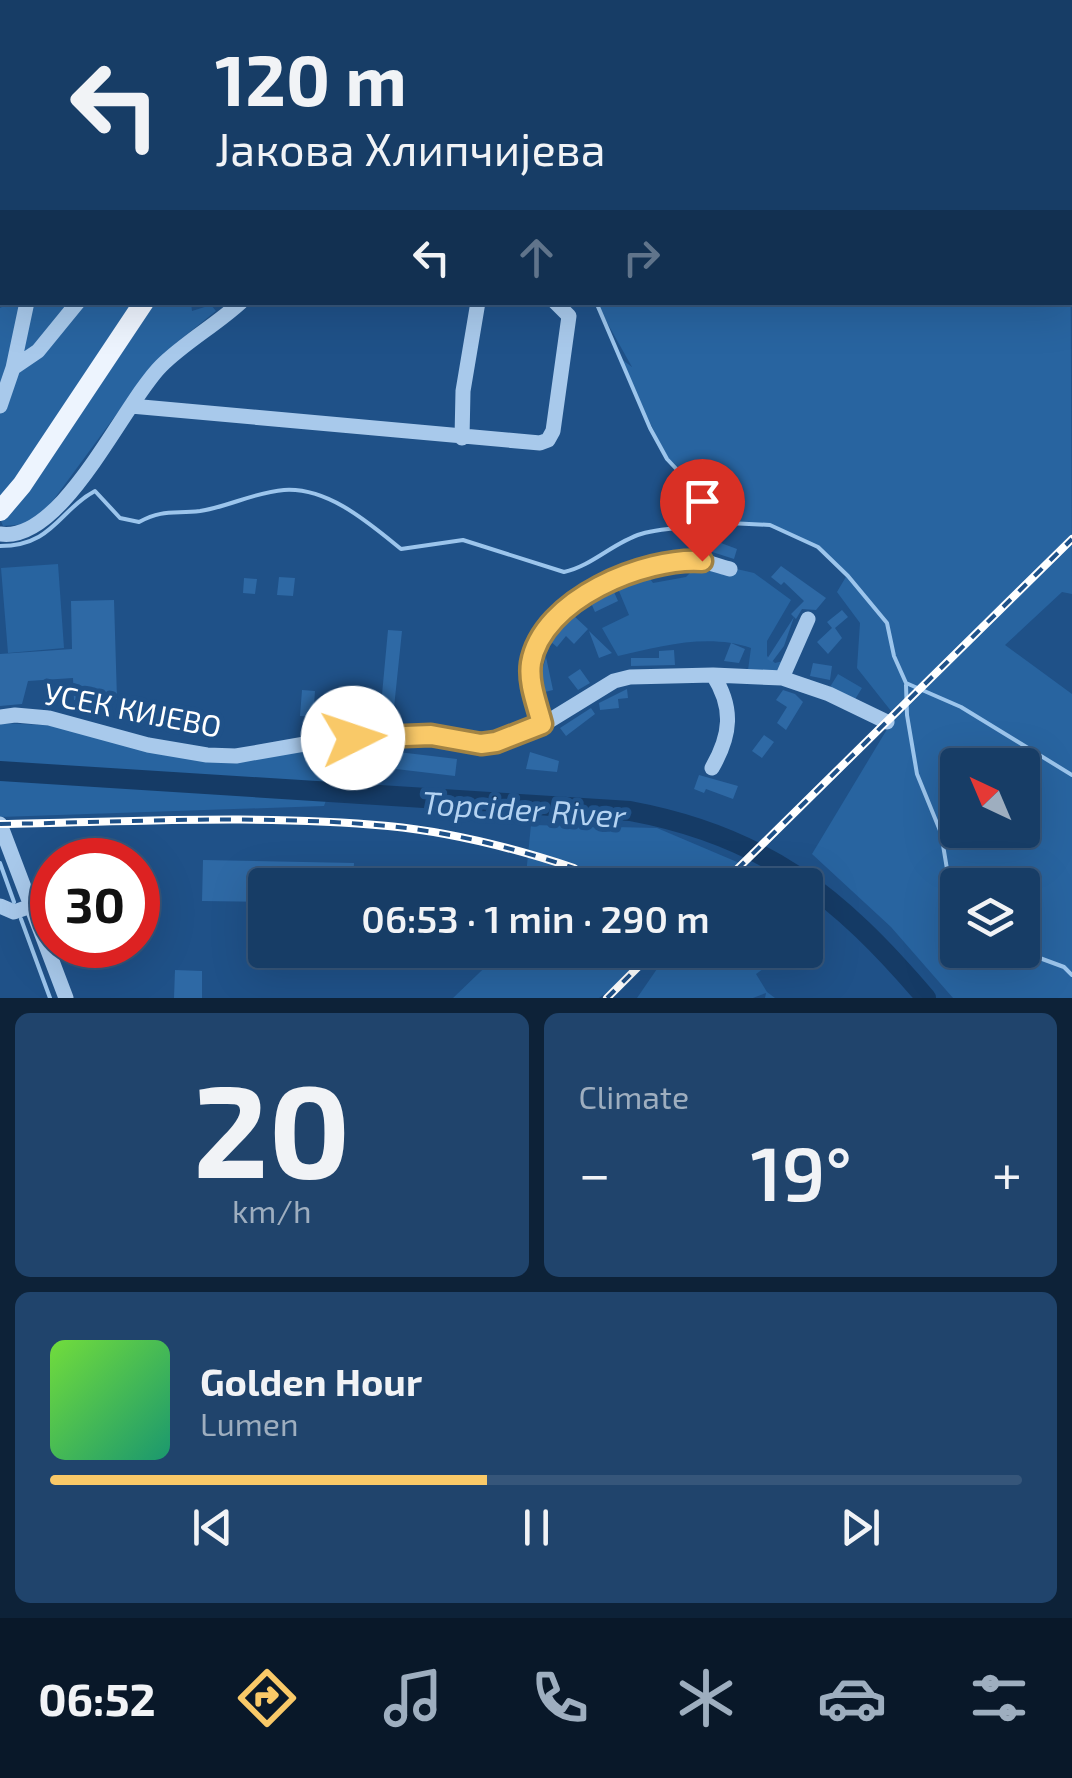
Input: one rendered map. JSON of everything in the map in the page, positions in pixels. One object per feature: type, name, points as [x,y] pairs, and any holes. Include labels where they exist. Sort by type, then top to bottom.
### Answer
[{"type":"main road","points":[[0,511],[22,485],[142,305]]},
{"type":"street","points":[[0,406],[26,305]]},
{"type":"street","points":[[13,368],[38,351],[76,305]]},
{"type":"street","points":[[0,534],[20,534],[50,514],[162,365],[237,305]]},
{"type":"street","points":[[462,438],[462,391],[477,305]]},
{"type":"street","points":[[132,406],[540,443],[553,432],[569,316],[558,305]]},
{"type":"street","points":[[542,724],[530,666],[550,623],[568,604],[657,564],[702,561],[730,570]]},
{"type":"street","points":[[782,678],[808,619]]},
{"type":"street","points":[[712,675],[722,690],[729,713],[729,732],[712,768]]},
{"type":"street","name":"УСЕК КИЈЕВО","points":[[0,718],[49,718],[148,746],[236,756],[332,740],[406,734],[481,744],[542,724],[614,680],[712,675],[782,678],[829,694],[887,722]]},
{"type":"street","points":[[0,824],[30,903]]},
{"type":"street","points":[[0,906],[14,912],[30,906]]},
{"type":"street","points":[[55,968],[66,998]]},
{"type":"shaded area","points":[[143,305],[0,498],[0,308]]},
{"type":"shaded area","points":[[154,305],[191,305],[192,311],[211,305],[216,311],[149,370],[46,510],[26,524],[3,526],[5,515]]},
{"type":"shaded area","points":[[597,305],[1071,305],[1072,594],[1062,592],[1005,645],[1072,694],[1072,998],[953,998],[891,927],[812,854],[895,716],[857,668],[860,623],[837,592],[847,575],[819,550],[793,535],[764,526],[727,523],[667,459],[620,358],[632,367]]},
{"type":"shaded area","points":[[702,561],[754,573],[791,600],[767,641],[767,656],[775,663],[787,660],[782,672],[748,670],[751,648],[718,642],[684,643],[618,656],[602,628],[629,615],[616,584],[645,572],[653,583],[686,577]]},
{"type":"shaded area","points":[[58,564],[64,648],[8,653],[1,568]]},
{"type":"shaded area","points":[[838,674],[862,688],[854,701],[830,687]]},
{"type":"shaded area","points":[[0,723],[82,727],[236,756],[333,739],[338,766],[324,806],[0,817]]},
{"type":"shaded area","points":[[531,825],[657,828],[751,868],[527,868]]},
{"type":"shaded area","points":[[484,968],[642,968],[599,998],[453,998]]},
{"type":"shaded area","points":[[658,968],[764,968],[756,974],[775,998],[765,998],[766,993],[753,998],[637,998]]},
{"type":"building","points":[[713,540],[737,549],[734,559],[709,551]]},
{"type":"building","points":[[781,566],[826,598],[816,610],[802,609],[796,619],[791,614],[804,601],[784,582],[781,585],[771,577]]},
{"type":"building","points":[[279,577],[295,578],[293,596],[277,595]]},
{"type":"building","points":[[244,578],[257,579],[255,594],[243,593]]},
{"type":"building","points":[[614,592],[618,601],[595,612],[591,603]]},
{"type":"building","points":[[114,600],[117,699],[74,700],[73,678],[28,681],[22,704],[0,706],[0,654],[72,649],[71,601]]},
{"type":"building","points":[[842,610],[848,617],[835,628],[842,638],[828,654],[817,642],[832,628],[827,622]]},
{"type":"building","points":[[573,615],[588,629],[574,644],[566,636],[557,647],[551,642]]},
{"type":"building","points":[[794,617],[784,646],[772,662],[767,659]]},
{"type":"building","points":[[388,630],[402,631],[393,717],[380,716]]},
{"type":"building","points":[[589,631],[612,653],[599,658]]},
{"type":"building","points":[[731,643],[745,649],[739,663],[724,661]]},
{"type":"building","points":[[674,650],[675,665],[631,666],[631,658],[659,658],[659,651]]},
{"type":"building","points":[[546,657],[553,690],[545,692],[542,671]]},
{"type":"building","points":[[813,663],[832,666],[830,680],[810,676]]},
{"type":"building","points":[[580,669],[590,683],[578,690],[568,677]]},
{"type":"building","points":[[627,689],[628,698],[618,699],[619,708],[600,710],[599,703]]},
{"type":"building","points":[[302,690],[315,691],[314,706],[348,706],[349,718],[300,716]]},
{"type":"building","points":[[783,690],[803,702],[786,730],[777,723],[787,707],[776,700]]},
{"type":"building","points":[[591,708],[595,714],[566,736],[560,728]]},
{"type":"building","points":[[764,735],[774,742],[762,758],[752,751]]},
{"type":"building","points":[[398,752],[457,759],[455,776],[396,769]]},
{"type":"building","points":[[530,752],[559,761],[557,772],[526,769]]},
{"type":"building","points":[[699,775],[738,786],[733,799],[694,789]]},
{"type":"building","points":[[203,860],[354,863],[354,868],[248,868],[248,902],[202,901]]},
{"type":"building","points":[[175,970],[202,971],[202,998],[174,998]]},
{"type":"waterway","points":[[0,546],[44,534],[95,491],[120,518],[139,522],[162,514],[210,509],[273,491],[300,491],[332,500],[401,549],[463,540],[564,572],[641,534],[727,523],[667,459],[597,305]]},
{"type":"waterway","points":[[729,523],[770,525],[818,547],[887,623],[894,656],[906,683],[961,707],[1072,775]]},
{"type":"waterway","points":[[906,685],[917,774],[941,833],[947,868]]},
{"type":"waterway","name":"Topcider River","points":[[0,771],[630,811],[678,822],[721,836],[796,876],[862,929],[926,998]]},
{"type":"waterway","points":[[0,863],[14,902]]},
{"type":"waterway","points":[[21,919],[50,998]]},
{"type":"waterway","points":[[1040,958],[1064,967],[1072,975]]},
{"type":"railway","points":[[738,868],[1072,539]]},
{"type":"railway","points":[[0,824],[340,822],[435,832],[574,868]]},
{"type":"railway","points":[[607,998],[637,968]]},
{"type":"route","points":[[353,738],[431,735],[481,744],[542,724],[530,666],[550,623],[568,604],[657,564],[702,561]]}]
